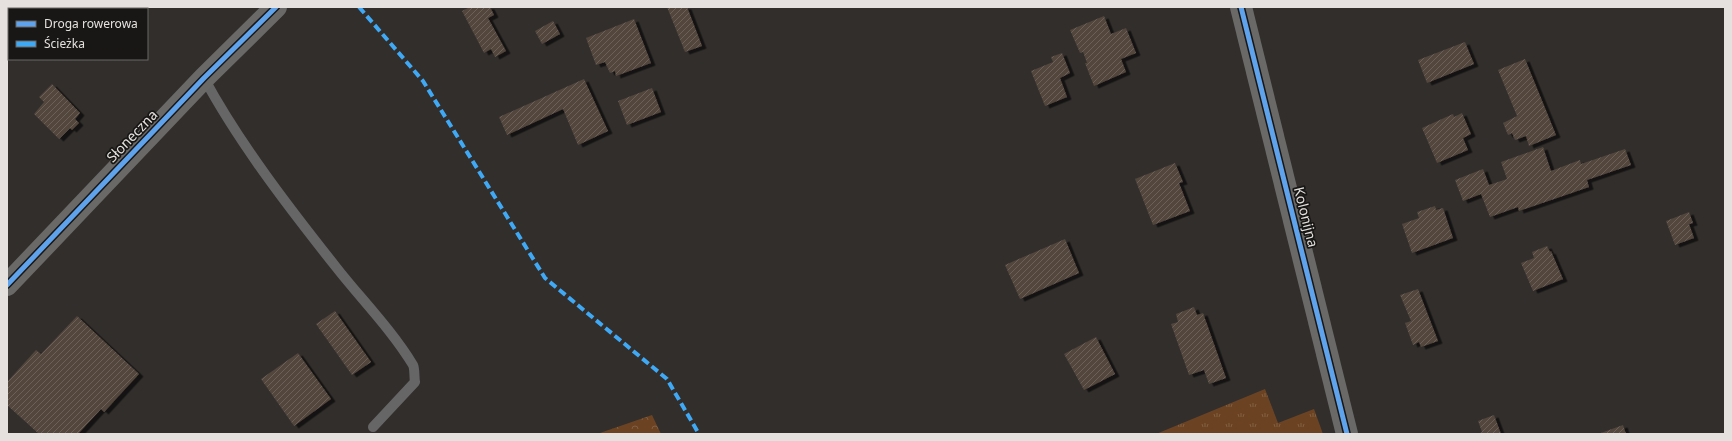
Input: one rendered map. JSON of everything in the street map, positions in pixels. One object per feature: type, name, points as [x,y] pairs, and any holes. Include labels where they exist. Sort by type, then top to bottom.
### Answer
[{"type":"street","name":"Słoneczna","points":[[7,285],[204,78],[276,7]]},
{"type":"street","name":"Kolonijna","points":[[1241,7],[1347,434]]},
{"type":"lane","points":[[204,78],[232,126],[265,172],[335,266],[392,334],[414,366],[415,382],[373,427]]},
{"type":"green space","points":[[1265,389],[1278,423],[1314,409],[1323,434],[1156,434]]},
{"type":"green space","points":[[652,415],[661,434],[597,434]]},
{"type":"building","points":[[470,7],[490,7],[494,15],[488,18],[506,51],[495,57],[491,49],[484,53],[462,11]]},
{"type":"building","points":[[667,7],[687,7],[702,46],[685,52]]},
{"type":"building","points":[[1104,16],[1111,34],[1126,28],[1136,53],[1121,59],[1126,72],[1094,86],[1085,63],[1087,63],[1083,52],[1080,53],[1070,30]]},
{"type":"building","points":[[634,19],[651,63],[616,76],[615,71],[610,73],[605,62],[596,65],[586,38]]},
{"type":"building","points":[[553,21],[560,34],[542,44],[535,31]]},
{"type":"building","points":[[1465,42],[1474,64],[1427,83],[1418,60]]},
{"type":"building","points":[[1062,53],[1070,73],[1060,78],[1067,97],[1045,106],[1031,71],[1053,62],[1051,57]]},
{"type":"building","points":[[1525,59],[1556,135],[1529,146],[1526,136],[1515,140],[1512,133],[1508,135],[1503,123],[1517,116],[1498,70]]},
{"type":"building","points":[[584,79],[608,131],[578,145],[563,109],[507,135],[499,117]]},
{"type":"building","points":[[52,84],[80,113],[75,119],[79,123],[72,130],[70,128],[59,139],[34,114],[44,102],[39,97]]},
{"type":"building","points":[[652,88],[661,112],[627,125],[618,101]]},
{"type":"building","points":[[1462,113],[1471,134],[1463,138],[1468,150],[1437,163],[1422,128],[1453,114],[1454,117]]},
{"type":"building","points":[[1543,147],[1551,171],[1580,160],[1581,164],[1625,149],[1631,165],[1587,180],[1589,187],[1519,211],[1518,207],[1490,217],[1481,194],[1463,201],[1455,180],[1483,169],[1489,185],[1507,179],[1501,162]]},
{"type":"building","points":[[1175,163],[1183,182],[1179,183],[1190,211],[1153,225],[1135,179]]},
{"type":"building","points":[[1435,206],[1436,210],[1443,208],[1453,238],[1412,253],[1402,224],[1419,218],[1417,212]]},
{"type":"building","points":[[1689,212],[1693,223],[1689,224],[1694,238],[1675,245],[1666,221]]},
{"type":"building","points":[[1065,239],[1079,273],[1020,299],[1005,265]]},
{"type":"building","points":[[1547,246],[1550,252],[1551,251],[1563,279],[1533,291],[1521,263],[1534,258],[1532,252]]},
{"type":"building","points":[[1418,289],[1438,341],[1421,347],[1419,342],[1413,345],[1405,323],[1411,321],[1400,295]]},
{"type":"building","points":[[1194,307],[1197,315],[1203,313],[1226,378],[1209,384],[1204,370],[1189,375],[1171,324],[1178,322],[1176,314]]},
{"type":"building","points":[[335,311],[371,362],[352,375],[316,324]]},
{"type":"building","points":[[77,316],[139,374],[104,412],[101,409],[78,434],[39,434],[7,405],[7,382],[36,350],[41,354]]},
{"type":"building","points":[[1096,337],[1115,374],[1084,390],[1064,354]]},
{"type":"building","points":[[298,353],[331,399],[294,426],[261,379]]},
{"type":"building","points":[[1494,415],[1501,434],[1478,434],[1482,432],[1478,421]]},
{"type":"building","points":[[1623,425],[1626,434],[1598,434]]},
{"type":"marked path","points":[[359,7],[423,81],[545,278],[667,379],[699,434]]},
{"type":"cycle path","points":[[7,285],[204,78],[276,7]]},
{"type":"cycle path","points":[[1241,7],[1347,434]]}]
